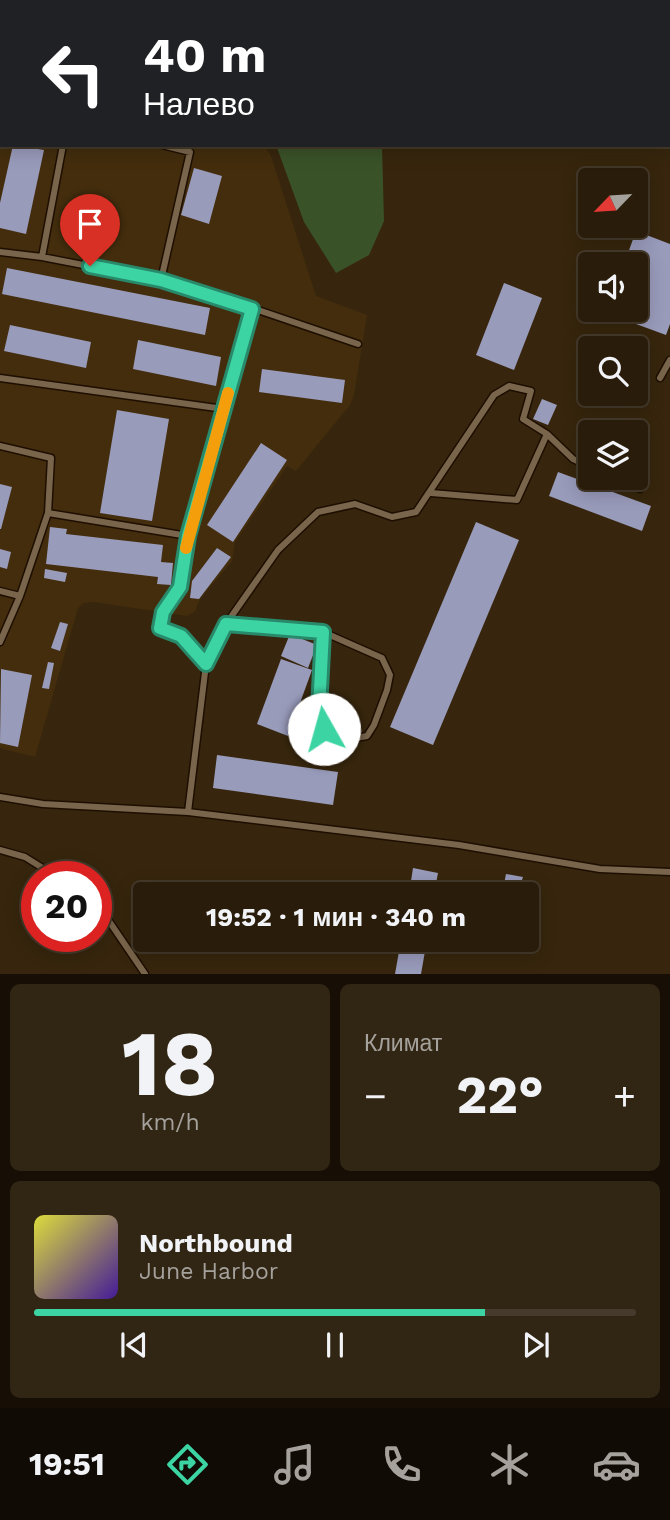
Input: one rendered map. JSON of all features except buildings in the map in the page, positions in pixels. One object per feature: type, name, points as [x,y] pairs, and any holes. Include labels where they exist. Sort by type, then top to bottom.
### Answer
[{"type":"lane","points":[[42,257],[63,147]]},
{"type":"lane","points":[[161,280],[190,152],[170,147]]},
{"type":"lane","points":[[0,252],[42,257],[161,280],[358,344]]},
{"type":"lane","points":[[206,664],[181,636],[160,628],[163,612],[180,587],[188,536],[252,309]]},
{"type":"lane","points":[[660,378],[670,360]]},
{"type":"lane","points":[[0,378],[224,409]]},
{"type":"lane","points":[[188,812],[206,664],[226,624],[278,550],[318,512],[355,504],[392,517],[416,512],[494,395],[509,386],[530,391],[523,419],[547,434],[578,461]]},
{"type":"lane","points":[[431,493],[517,500],[547,434]]},
{"type":"lane","points":[[0,446],[51,458],[48,513],[20,596],[0,642]]},
{"type":"lane","points":[[48,513],[188,536]]},
{"type":"lane","points":[[0,591],[20,596]]},
{"type":"lane","points":[[226,624],[323,632],[382,658],[390,674],[380,712],[367,736],[350,740],[324,729],[319,709],[323,632]]},
{"type":"lane","points":[[0,797],[43,804],[188,812],[459,845],[600,869],[670,872]]},
{"type":"lane","points":[[0,850],[32,861]]},
{"type":"lane","points":[[112,926],[145,974]]},
{"type":"shaded area","points":[[0,147],[265,147],[271,156],[316,296],[367,315],[350,405],[296,471],[287,466],[235,542],[232,561],[200,599],[195,611],[188,616],[94,602],[83,603],[78,608],[35,757],[0,748]]},
{"type":"green space","points":[[277,147],[382,147],[384,221],[369,255],[336,273],[304,222]]},
{"type":"slow traffic","points":[[186,548],[228,393]]},
{"type":"route","points":[[90,266],[161,280],[252,309],[188,536],[180,587],[163,612],[160,628],[181,636],[206,664],[226,624],[323,632],[319,709],[324,729]]}]
